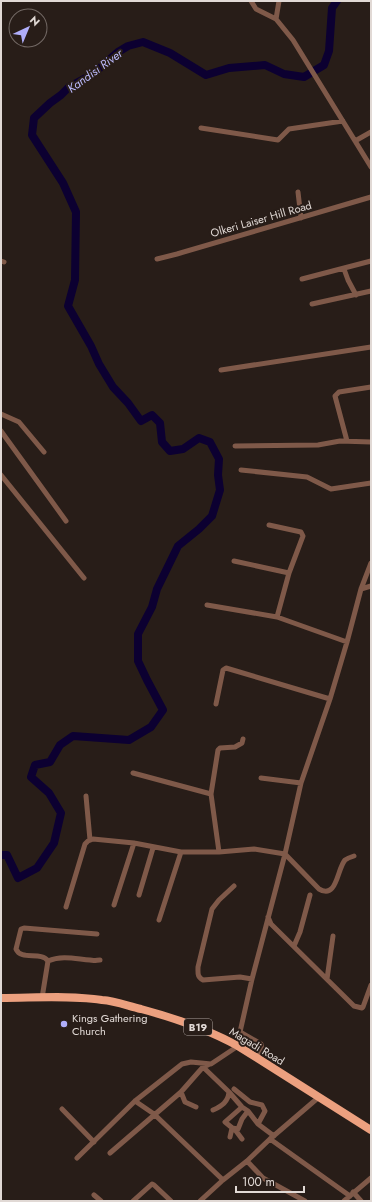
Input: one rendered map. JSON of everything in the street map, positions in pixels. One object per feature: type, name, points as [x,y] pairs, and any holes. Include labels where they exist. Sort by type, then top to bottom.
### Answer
[{"type":"highway","name":"Magadi Road","points":[[1,998],[72,998],[102,1000],[121,1003],[187,1022],[222,1037],[238,1046],[320,1096],[371,1130]]},
{"type":"street","points":[[251,1],[256,9],[276,18],[293,40],[371,167]]},
{"type":"street","points":[[276,18],[280,1]]},
{"type":"street","points":[[201,128],[278,140],[289,129],[343,121]]},
{"type":"street","points":[[355,141],[371,132]]},
{"type":"street","points":[[298,192],[301,218]]},
{"type":"street","name":"Olkeri Laiser Hill Road","points":[[157,259],[371,197]]},
{"type":"street","points":[[302,279],[371,261]]},
{"type":"street","points":[[344,269],[356,294]]},
{"type":"street","points":[[312,304],[371,291]]},
{"type":"street","points":[[221,370],[371,348]]},
{"type":"street","points":[[347,441],[335,396],[336,393],[371,387]]},
{"type":"street","points":[[1,414],[19,422],[44,452]]},
{"type":"street","points":[[1,431],[66,521]]},
{"type":"street","points":[[235,446],[318,445],[340,441],[371,442]]},
{"type":"street","points":[[241,470],[307,477],[332,489],[371,482]]},
{"type":"street","points":[[1,475],[84,578]]},
{"type":"street","points":[[269,525],[301,532],[303,536],[289,573],[277,617]]},
{"type":"street","points":[[234,561],[289,573]]},
{"type":"street","points":[[110,1153],[181,1092],[203,1067],[211,1064],[238,1046],[252,979],[285,854],[301,783],[330,699],[361,589],[371,563]]},
{"type":"street","points":[[361,589],[371,586]]},
{"type":"street","points":[[207,605],[277,617],[347,642]]},
{"type":"street","points":[[216,704],[223,670],[226,668],[330,699]]},
{"type":"street","points":[[219,852],[211,794],[219,748],[235,747],[242,743],[243,739]]},
{"type":"street","points":[[133,773],[211,794]]},
{"type":"street","points":[[261,778],[301,783]]},
{"type":"street","points":[[86,796],[90,840]]},
{"type":"street","points":[[66,907],[85,844],[90,840],[134,843],[153,848],[181,852],[219,852],[254,848],[285,854],[320,889],[328,892],[336,884],[340,868],[345,861],[354,856]]},
{"type":"street","points":[[114,905],[134,843]]},
{"type":"street","points":[[140,895],[153,848]]},
{"type":"street","points":[[159,920],[181,852]]},
{"type":"street","points":[[234,886],[216,903],[212,909],[198,967],[198,975],[199,978],[203,980],[240,977],[252,979]]},
{"type":"street","points":[[294,946],[300,932],[310,895]]},
{"type":"street","points":[[268,917],[271,924],[354,1006],[363,1007],[371,985]]},
{"type":"street","points":[[48,961],[46,958],[41,956],[19,954],[16,952],[22,928],[97,934]]},
{"type":"street","points":[[327,979],[333,936]]},
{"type":"street","points":[[48,961],[54,958],[92,961],[100,960]]},
{"type":"street","points":[[42,998],[48,961]]},
{"type":"street","points":[[240,1032],[261,1044],[262,1049],[257,1058]]},
{"type":"street","points":[[77,1158],[136,1101],[182,1064],[191,1062],[211,1064]]},
{"type":"street","points":[[203,1067],[231,1090],[250,1102],[262,1105],[265,1111],[258,1124]]},
{"type":"street","points":[[231,1090],[258,1124],[272,1138],[360,1201]]},
{"type":"street","points":[[214,1110],[223,1105],[231,1090]]},
{"type":"street","points":[[181,1092],[185,1102],[196,1107]]},
{"type":"street","points":[[200,1201],[223,1180],[247,1162],[320,1096]]},
{"type":"street","points":[[136,1101],[154,1114],[223,1180]]},
{"type":"street","points":[[232,1128],[238,1129],[250,1102]]},
{"type":"street","points":[[62,1109],[94,1142]]},
{"type":"street","points":[[242,1139],[225,1122],[246,1109]]},
{"type":"street","points":[[230,1137],[232,1128]]},
{"type":"street","points":[[247,1162],[262,1178],[305,1201]]},
{"type":"street","points":[[344,1201],[371,1178]]},
{"type":"street","points":[[133,1201],[152,1184],[171,1201]]},
{"type":"street","points":[[94,1195],[101,1201]]},
{"type":"waterway","name":"Kandisi River","points":[[1,855],[7,855],[18,878],[37,868],[54,843],[61,813],[49,793],[31,777],[35,765],[50,762],[60,745],[73,736],[129,740],[151,727],[163,710],[138,661],[138,634],[152,607],[157,589],[178,546],[212,516],[220,490],[218,475],[219,459],[210,442],[199,438],[183,449],[170,451],[162,442],[160,423],[152,415],[141,421],[128,403],[113,387],[68,306],[75,280],[76,212],[63,183],[32,135],[34,118],[69,87],[93,74],[118,52],[128,46],[143,42],[170,53],[206,75],[229,68],[265,65],[284,74],[304,77],[324,65],[329,51],[332,8],[337,1]]},
{"type":"place","name":"Kings Gathering Church","points":[[64,1024]]}]
